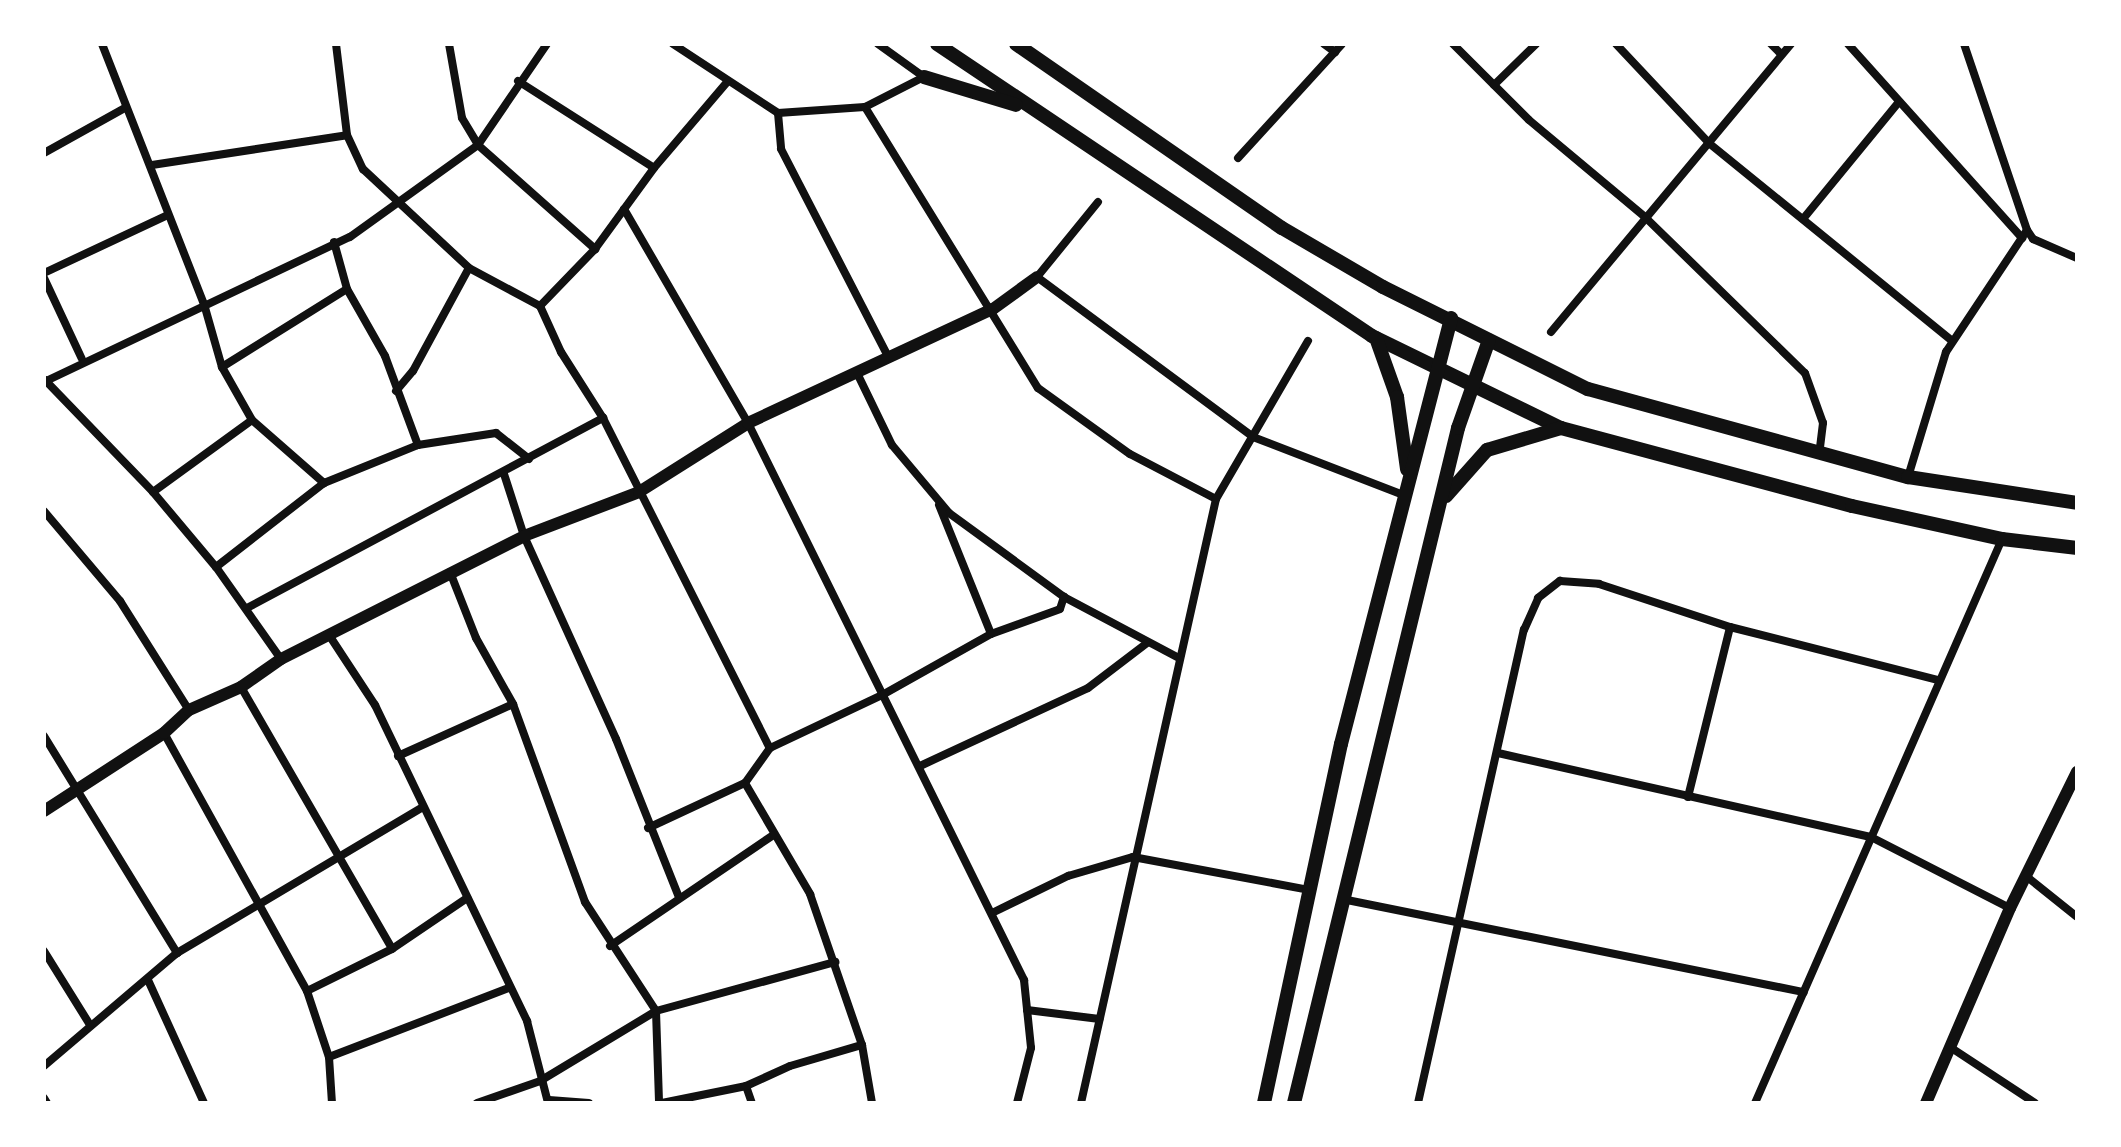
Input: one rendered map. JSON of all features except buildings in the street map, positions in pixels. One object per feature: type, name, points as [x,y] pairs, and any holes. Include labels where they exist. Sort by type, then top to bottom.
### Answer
[{"type":"main road","points":[[937,44],[1026,108],[1376,338],[1434,369],[1561,428],[1852,506],[2002,539],[2076,548]]},
{"type":"main road","points":[[1016,44],[1110,114],[1282,228],[1383,287],[1451,318],[1588,389],[1908,477],[2077,503]]},
{"type":"main road","points":[[924,77],[1026,108]]},
{"type":"main road","points":[[1264,1103],[1310,890],[1434,369],[1451,318]]},
{"type":"main road","points":[[1376,338],[1397,397],[1407,489]]},
{"type":"main road","points":[[1294,1103],[1340,899],[1471,387],[1489,340]]},
{"type":"main road","points":[[1443,500],[1487,450],[1561,428]]},
{"type":"street","points":[[102,44],[204,304],[222,367],[252,420],[324,483]]},
{"type":"street","points":[[336,44],[347,135],[363,169],[469,268],[540,306],[561,352],[603,418],[770,748]]},
{"type":"street","points":[[449,44],[462,118],[478,145],[595,249]]},
{"type":"street","points":[[281,659],[216,567],[153,492],[45,381],[82,359],[350,237],[478,145],[518,81],[547,44]]},
{"type":"street","points":[[673,44],[778,113],[865,107],[924,77],[878,44]]},
{"type":"street","points":[[1324,44],[1335,52]]},
{"type":"street","points":[[1238,158],[1342,44]]},
{"type":"street","points":[[1453,44],[1494,85],[1646,218],[1805,373],[1823,423],[1819,455]]},
{"type":"street","points":[[1494,85],[1536,44]]},
{"type":"street","points":[[1616,44],[1710,144],[1952,341]]},
{"type":"street","points":[[1771,44],[1781,54]]},
{"type":"street","points":[[1551,332],[1791,44]]},
{"type":"street","points":[[1848,44],[1897,104],[2024,234],[2077,258]]},
{"type":"street","points":[[1964,44],[2024,234]]},
{"type":"street","points":[[518,81],[654,168]]},
{"type":"street","points":[[540,306],[595,249],[654,168],[728,81]]},
{"type":"street","points":[[1803,219],[1897,104]]},
{"type":"street","points":[[865,107],[993,309],[1038,388],[1130,454],[1216,499]]},
{"type":"street","points":[[44,153],[125,108]]},
{"type":"street","points":[[778,113],[781,149],[889,358]]},
{"type":"street","points":[[152,165],[347,135]]},
{"type":"street","points":[[44,811],[164,733],[189,710],[241,687],[281,659],[524,536],[639,492],[748,423],[858,375],[993,309],[1037,277],[1098,202]]},
{"type":"street","points":[[624,209],[748,423],[1024,980],[1031,1048],[1017,1103]]},
{"type":"street","points":[[82,359],[44,276],[168,215]]},
{"type":"street","points":[[1908,477],[1952,341],[2024,234]]},
{"type":"street","points":[[334,242],[347,289],[385,356],[418,445]]},
{"type":"street","points":[[396,391],[413,371],[469,268]]},
{"type":"street","points":[[1037,277],[1253,437],[1407,489]]},
{"type":"street","points":[[222,367],[347,289]]},
{"type":"street","points":[[1081,1103],[1177,657],[1216,499],[1308,341]]},
{"type":"street","points":[[858,375],[892,445],[949,513],[1064,597],[1177,657]]},
{"type":"street","points":[[247,608],[418,514],[504,474],[603,418]]},
{"type":"street","points":[[153,492],[252,420]]},
{"type":"street","points":[[216,567],[324,483],[418,445],[496,433],[529,459]]},
{"type":"street","points":[[504,474],[524,536],[616,739],[648,828],[679,897]]},
{"type":"street","points":[[935,496],[991,634]]},
{"type":"street","points":[[44,511],[120,601],[189,710]]},
{"type":"street","points":[[1755,1103],[2002,539]]},
{"type":"street","points":[[450,572],[476,638],[513,704],[585,902],[610,946],[656,1011],[660,1103],[746,1086],[790,1066],[862,1045]]},
{"type":"street","points":[[1418,1103],[1524,630],[1538,598],[1560,581],[1599,584],[1730,627],[1938,680]]},
{"type":"street","points":[[648,828],[745,783],[770,748],[884,694],[991,634],[1060,609],[1064,597]]},
{"type":"street","points":[[1688,797],[1730,627]]},
{"type":"street","points":[[329,635],[375,705],[527,1021],[540,1081],[549,1102],[589,1103]]},
{"type":"street","points":[[920,766],[1088,688],[1147,643]]},
{"type":"street","points":[[241,687],[392,949]]},
{"type":"street","points":[[398,756],[513,704]]},
{"type":"street","points":[[164,733],[257,907],[307,991],[329,1057],[332,1103]]},
{"type":"street","points":[[44,736],[177,953]]},
{"type":"street","points":[[1498,753],[1871,837],[2010,908]]},
{"type":"street","points":[[1926,1103],[1953,1049],[2010,908],[2077,772]]},
{"type":"street","points":[[745,783],[772,836],[810,894],[862,1045],[872,1103]]},
{"type":"street","points":[[44,1066],[177,953],[423,807]]},
{"type":"street","points":[[610,946],[772,836]]},
{"type":"street","points":[[992,913],[1068,876],[1133,857],[1310,890]]},
{"type":"street","points":[[2026,876],[2077,917]]},
{"type":"street","points":[[307,991],[392,949],[467,898]]},
{"type":"street","points":[[1340,899],[1804,992]]},
{"type":"street","points":[[44,951],[90,1025]]},
{"type":"street","points":[[477,1103],[540,1081],[656,1011],[835,962]]},
{"type":"street","points":[[148,980],[204,1103]]},
{"type":"street","points":[[329,1057],[509,988]]},
{"type":"street","points":[[1027,1010],[1099,1019]]},
{"type":"street","points":[[1953,1049],[2035,1103]]},
{"type":"street","points":[[746,1086],[752,1103]]}]
